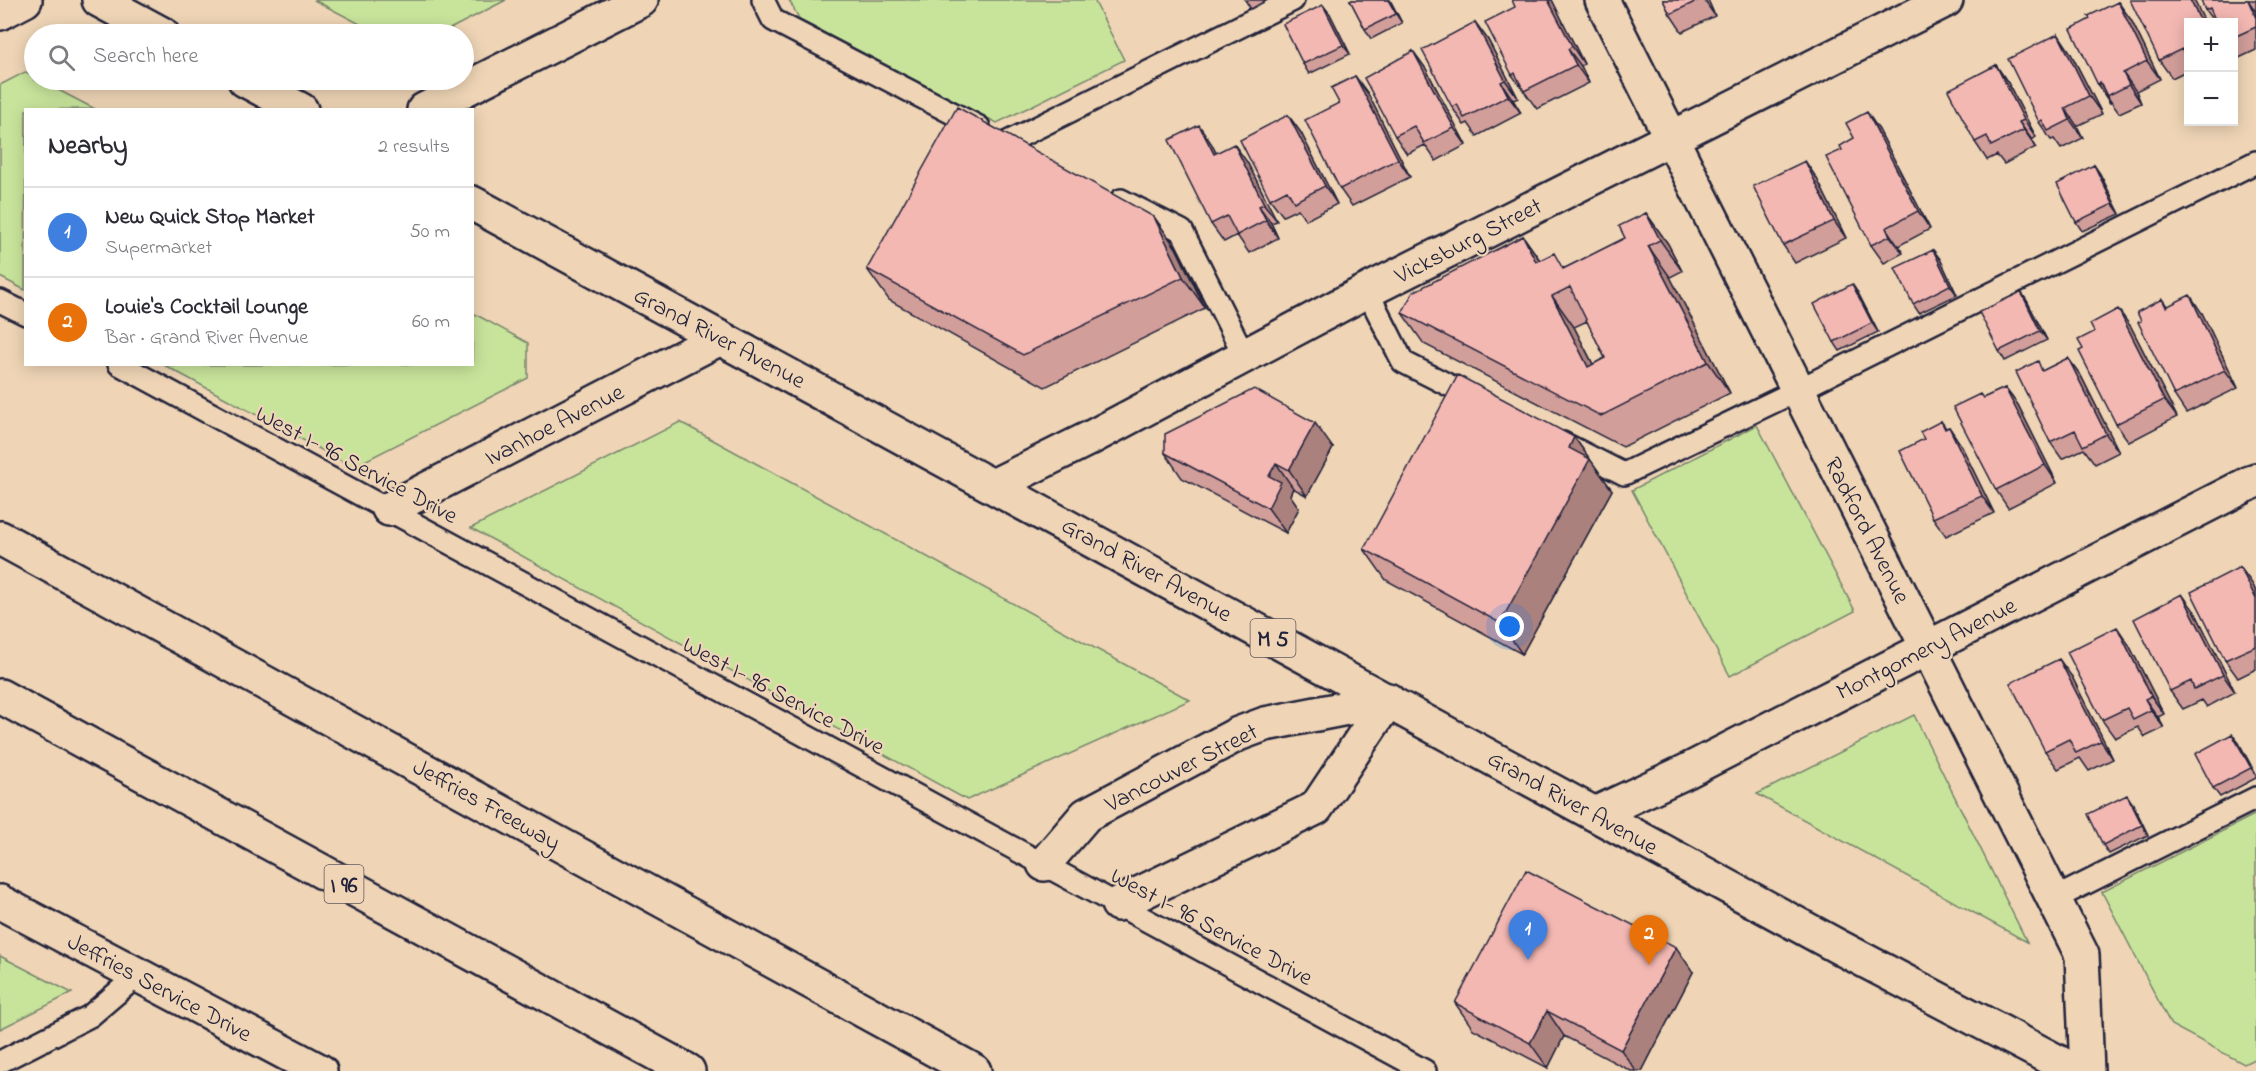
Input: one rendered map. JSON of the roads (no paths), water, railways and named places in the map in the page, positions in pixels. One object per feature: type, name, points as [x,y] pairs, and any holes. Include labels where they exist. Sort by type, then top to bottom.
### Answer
[{"type":"main road","points":[[0,13],[25,0]]},
{"type":"main road","points":[[99,0],[143,24]]},
{"type":"main road","name":"Radford Avenue","points":[[1602,0],[2082,955],[2087,1071]]},
{"type":"main road","name":"Vicksburg Street","points":[[993,486],[1092,437],[1367,291],[1946,0]]},
{"type":"main road","points":[[474,84],[628,3]]},
{"type":"main road","points":[[264,90],[297,108]]},
{"type":"main road","points":[[428,108],[462,90]]},
{"type":"main road","name":"Grand River Avenue","points":[[474,204],[1837,946],[2075,1071]]},
{"type":"main road","name":"Ivanhoe Avenue","points":[[388,509],[720,338]]},
{"type":"main road","name":"Montgomery Avenue","points":[[1595,814],[1687,771],[2256,480]]},
{"type":"main road","name":"Jeffries Freeway","points":[[0,538],[974,1071]]},
{"type":"main road","name":"I 96","points":[[0,696],[688,1071]]},
{"type":"main road","points":[[1118,904],[1316,808],[1388,700]]},
{"type":"main road","name":"Vancouver Street","points":[[1044,864],[1086,815],[1238,734],[1266,724],[1388,700]]},
{"type":"main road","name":"Jeffries Service Drive","points":[[0,902],[320,1071]]},
{"type":"lane","points":[[762,0],[773,20],[1028,153]]},
{"type":"lane","points":[[1008,142],[1293,0]]},
{"type":"lane","points":[[1550,436],[1624,474],[2256,162]]},
{"type":"lane","points":[[1100,189],[1182,231],[1244,355]]},
{"type":"lane","points":[[1367,291],[1402,362],[1498,410]]},
{"type":"lane","points":[[0,301],[24,314]]},
{"type":"lane","name":"West I- 96 Service Drive","points":[[122,366],[1425,1071]]},
{"type":"lane","points":[[2054,899],[2256,798]]},
{"type":"lane","points":[[0,1062],[90,1016],[138,975]]},
{"type":"place","name":"New Quick Stop Market","points":[[1528,960]]},
{"type":"place","name":"Louie's Cocktail Lounge","points":[[1649,965]]}]
